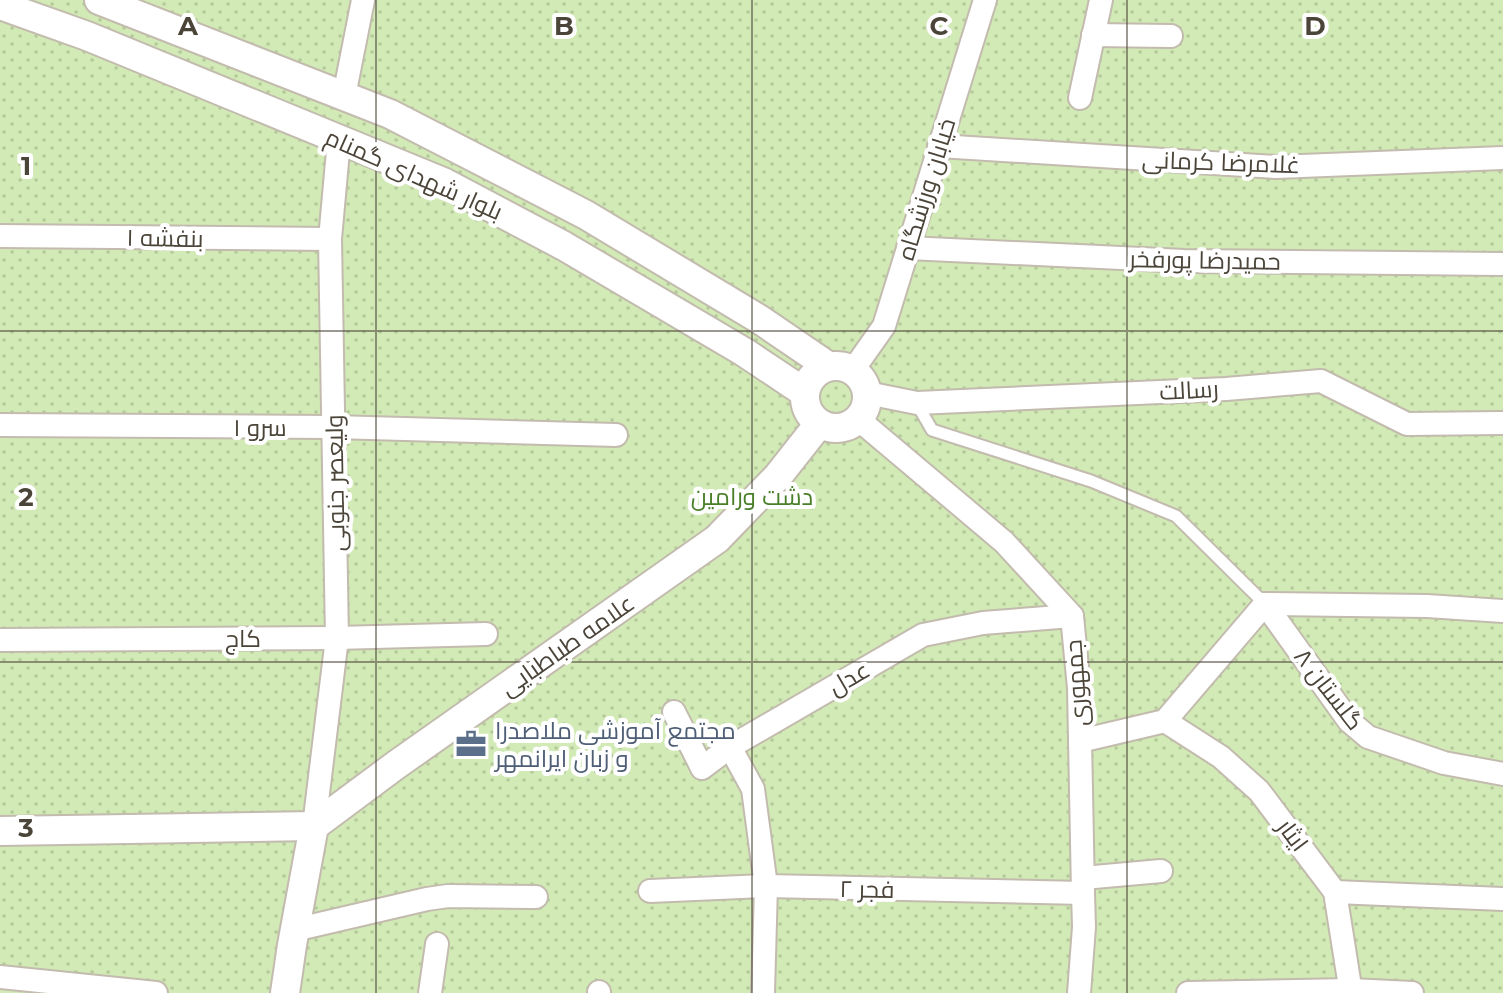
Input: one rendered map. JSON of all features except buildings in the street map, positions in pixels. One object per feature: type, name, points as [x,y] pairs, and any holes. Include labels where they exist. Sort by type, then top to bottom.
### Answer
[{"type":"street","name":"بلوار شهدای گمنام","points":[[99,0],[390,114],[586,215],[759,319],[852,387]]},
{"type":"street","points":[[344,96],[363,0]]},
{"type":"street","name":"خیابان ورزشگاه","points":[[852,387],[884,326],[985,0]]},
{"type":"street","points":[[1080,98],[1101,0]]},
{"type":"street","name":"بلوار شهدای گمنام","points":[[0,5],[87,36],[443,182],[564,246],[744,352],[804,392]]},
{"type":"street","points":[[1093,35],[1171,36]]},
{"type":"street","name":"ولیعصر جنوبی","points":[[314,826],[337,638],[330,239],[339,140]]},
{"type":"street","name":"غلامرضا کرمانی","points":[[939,146],[1276,167],[1503,158]]},
{"type":"street","name":"بنفشه ۱","points":[[0,236],[330,239]]},
{"type":"street","name":"حمیدرضا پورفخر","points":[[908,248],[1184,261],[1503,264]]},
{"type":"street","points":[[817,371],[852,387],[846,426],[832,428],[819,424],[810,415],[804,392],[817,371]]},
{"type":"street","name":"رسالت","points":[[852,387],[917,403],[1226,389],[1321,381],[1407,424],[1503,423]]},
{"type":"street","name":"جمهوری","points":[[852,387],[1072,616],[1079,688],[1084,927],[1079,993]]},
{"type":"street","name":"علامه طباطبایی","points":[[314,826],[717,539],[778,476],[819,424]]},
{"type":"street","name":"سرو ۱","points":[[0,425],[334,427],[616,435]]},
{"type":"street","points":[[1080,741],[1165,721],[1265,604],[1427,606],[1503,611]]},
{"type":"street","name":"گلستان ۸","points":[[1265,604],[1349,721],[1368,737],[1444,763],[1503,774]]},
{"type":"street","name":"عدل","points":[[674,712],[702,768],[730,747],[923,635],[983,623],[1072,616]]},
{"type":"street","name":"کاج","points":[[0,640],[486,634]]},
{"type":"street","name":"ایثار","points":[[1165,721],[1221,757],[1259,791],[1335,892],[1351,992]]},
{"type":"street","points":[[730,747],[753,789],[766,886],[763,993]]},
{"type":"street","points":[[0,831],[314,826],[285,993]]},
{"type":"street","name":"فجر ۲","points":[[650,891],[766,886],[1083,886],[1161,871]]},
{"type":"street","points":[[1335,892],[1503,899]]},
{"type":"street","points":[[294,930],[448,896],[536,897]]},
{"type":"street","points":[[430,993],[437,944]]},
{"type":"street","points":[[0,977],[156,993]]},
{"type":"street","points":[[1188,993],[1412,993]]},
{"type":"lane","points":[[917,403],[932,430],[1091,481],[1176,516],[1265,604]]},
{"type":"green space","name":"دشت ورامین","points":[[0,0],[1503,0],[1503,993],[0,993]]},
{"type":"place","name":"مجتمع آموزشی ملاصدرا و زبان ایرانمهر","points":[[471,744]]}]
